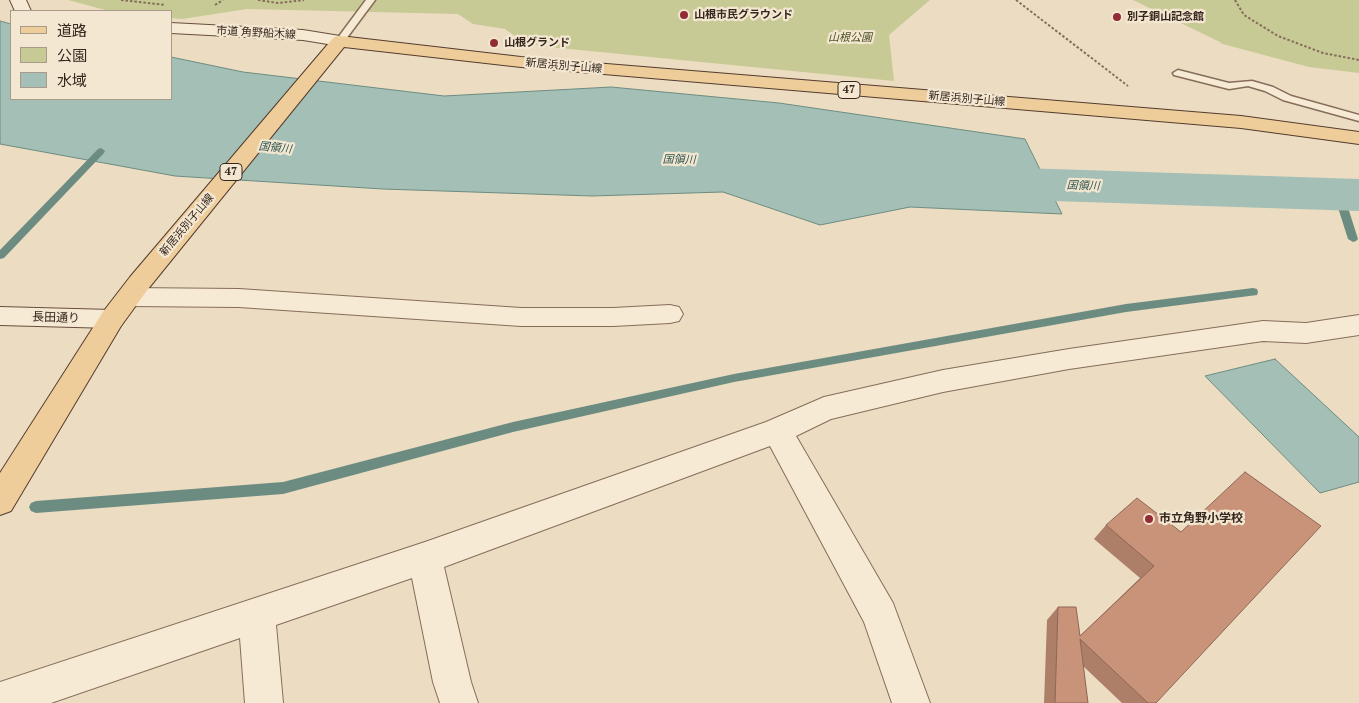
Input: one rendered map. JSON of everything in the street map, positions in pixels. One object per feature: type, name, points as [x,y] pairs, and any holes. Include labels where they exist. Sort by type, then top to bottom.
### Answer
[{"type":"main road","name":"新居浜別子山線","points":[[0,501],[126,299],[340,41],[385,44],[521,62],[1241,122],[1359,138]]},
{"type":"street","name":"市道 角野船木線","points":[[172,28],[303,35],[340,41]]},
{"type":"street","name":"長田通り","points":[[0,316],[126,299],[238,298],[521,317],[613,317],[670,314]]},
{"type":"street","points":[[0,701],[425,558],[777,431],[824,409],[943,381],[1069,359],[1263,332],[1306,333],[1359,325]]},
{"type":"street","points":[[777,431],[880,615],[912,703]]},
{"type":"street","points":[[425,558],[452,682],[459,703]]},
{"type":"street","points":[[257,616],[264,703]]},
{"type":"lane","points":[[340,41],[371,0]]},
{"type":"lane","points":[[1178,73],[1229,86],[1248,83],[1269,89],[1287,98],[1359,118]]},
{"type":"path","points":[[258,0],[278,3],[304,0]]},
{"type":"path","points":[[1016,0],[1167,116]]},
{"type":"path","points":[[1235,0],[1244,15],[1278,36],[1323,53],[1359,60]]},
{"type":"green space","name":"山根公園","points":[[68,0],[930,0],[889,35],[894,81],[549,47],[523,42],[505,29],[473,24],[458,14],[247,9],[182,19],[172,18],[172,10],[105,10]]},
{"type":"green space","points":[[1133,0],[1359,0],[1359,73],[1309,67],[1219,43],[1222,43]]},
{"type":"water","points":[[0,21],[10,24],[10,100],[172,100],[172,57],[243,72],[444,96],[611,87],[779,103],[1025,139],[1062,214],[910,207],[820,225],[723,192],[592,196],[383,189],[175,176],[0,144]]},
{"type":"water","points":[[1275,359],[1359,437],[1359,482],[1320,493],[1205,376]]},
{"type":"building","points":[[1245,472],[1321,526],[1156,703],[1148,703],[1080,639],[1088,703],[1055,703],[1058,607],[1076,607],[1080,636],[1154,566],[1106,525],[1137,498],[1181,532]]},
{"type":"waterway","points":[[0,256],[101,151]]},
{"type":"waterway","name":"国領川","points":[[957,179],[1022,184],[1359,195]]},
{"type":"waterway","points":[[1339,195],[1353,239]]},
{"type":"waterway","points":[[36,507],[283,488],[513,427],[734,378],[1126,308],[1253,292]]},
{"type":"place","name":"山根市民グラウンド","points":[[684,15]]},
{"type":"place","name":"別子銅山記念館","points":[[1117,17]]},
{"type":"place","name":"山根グランド","points":[[494,43]]},
{"type":"place","name":"市立角野小学校","points":[[1149,519]]}]
